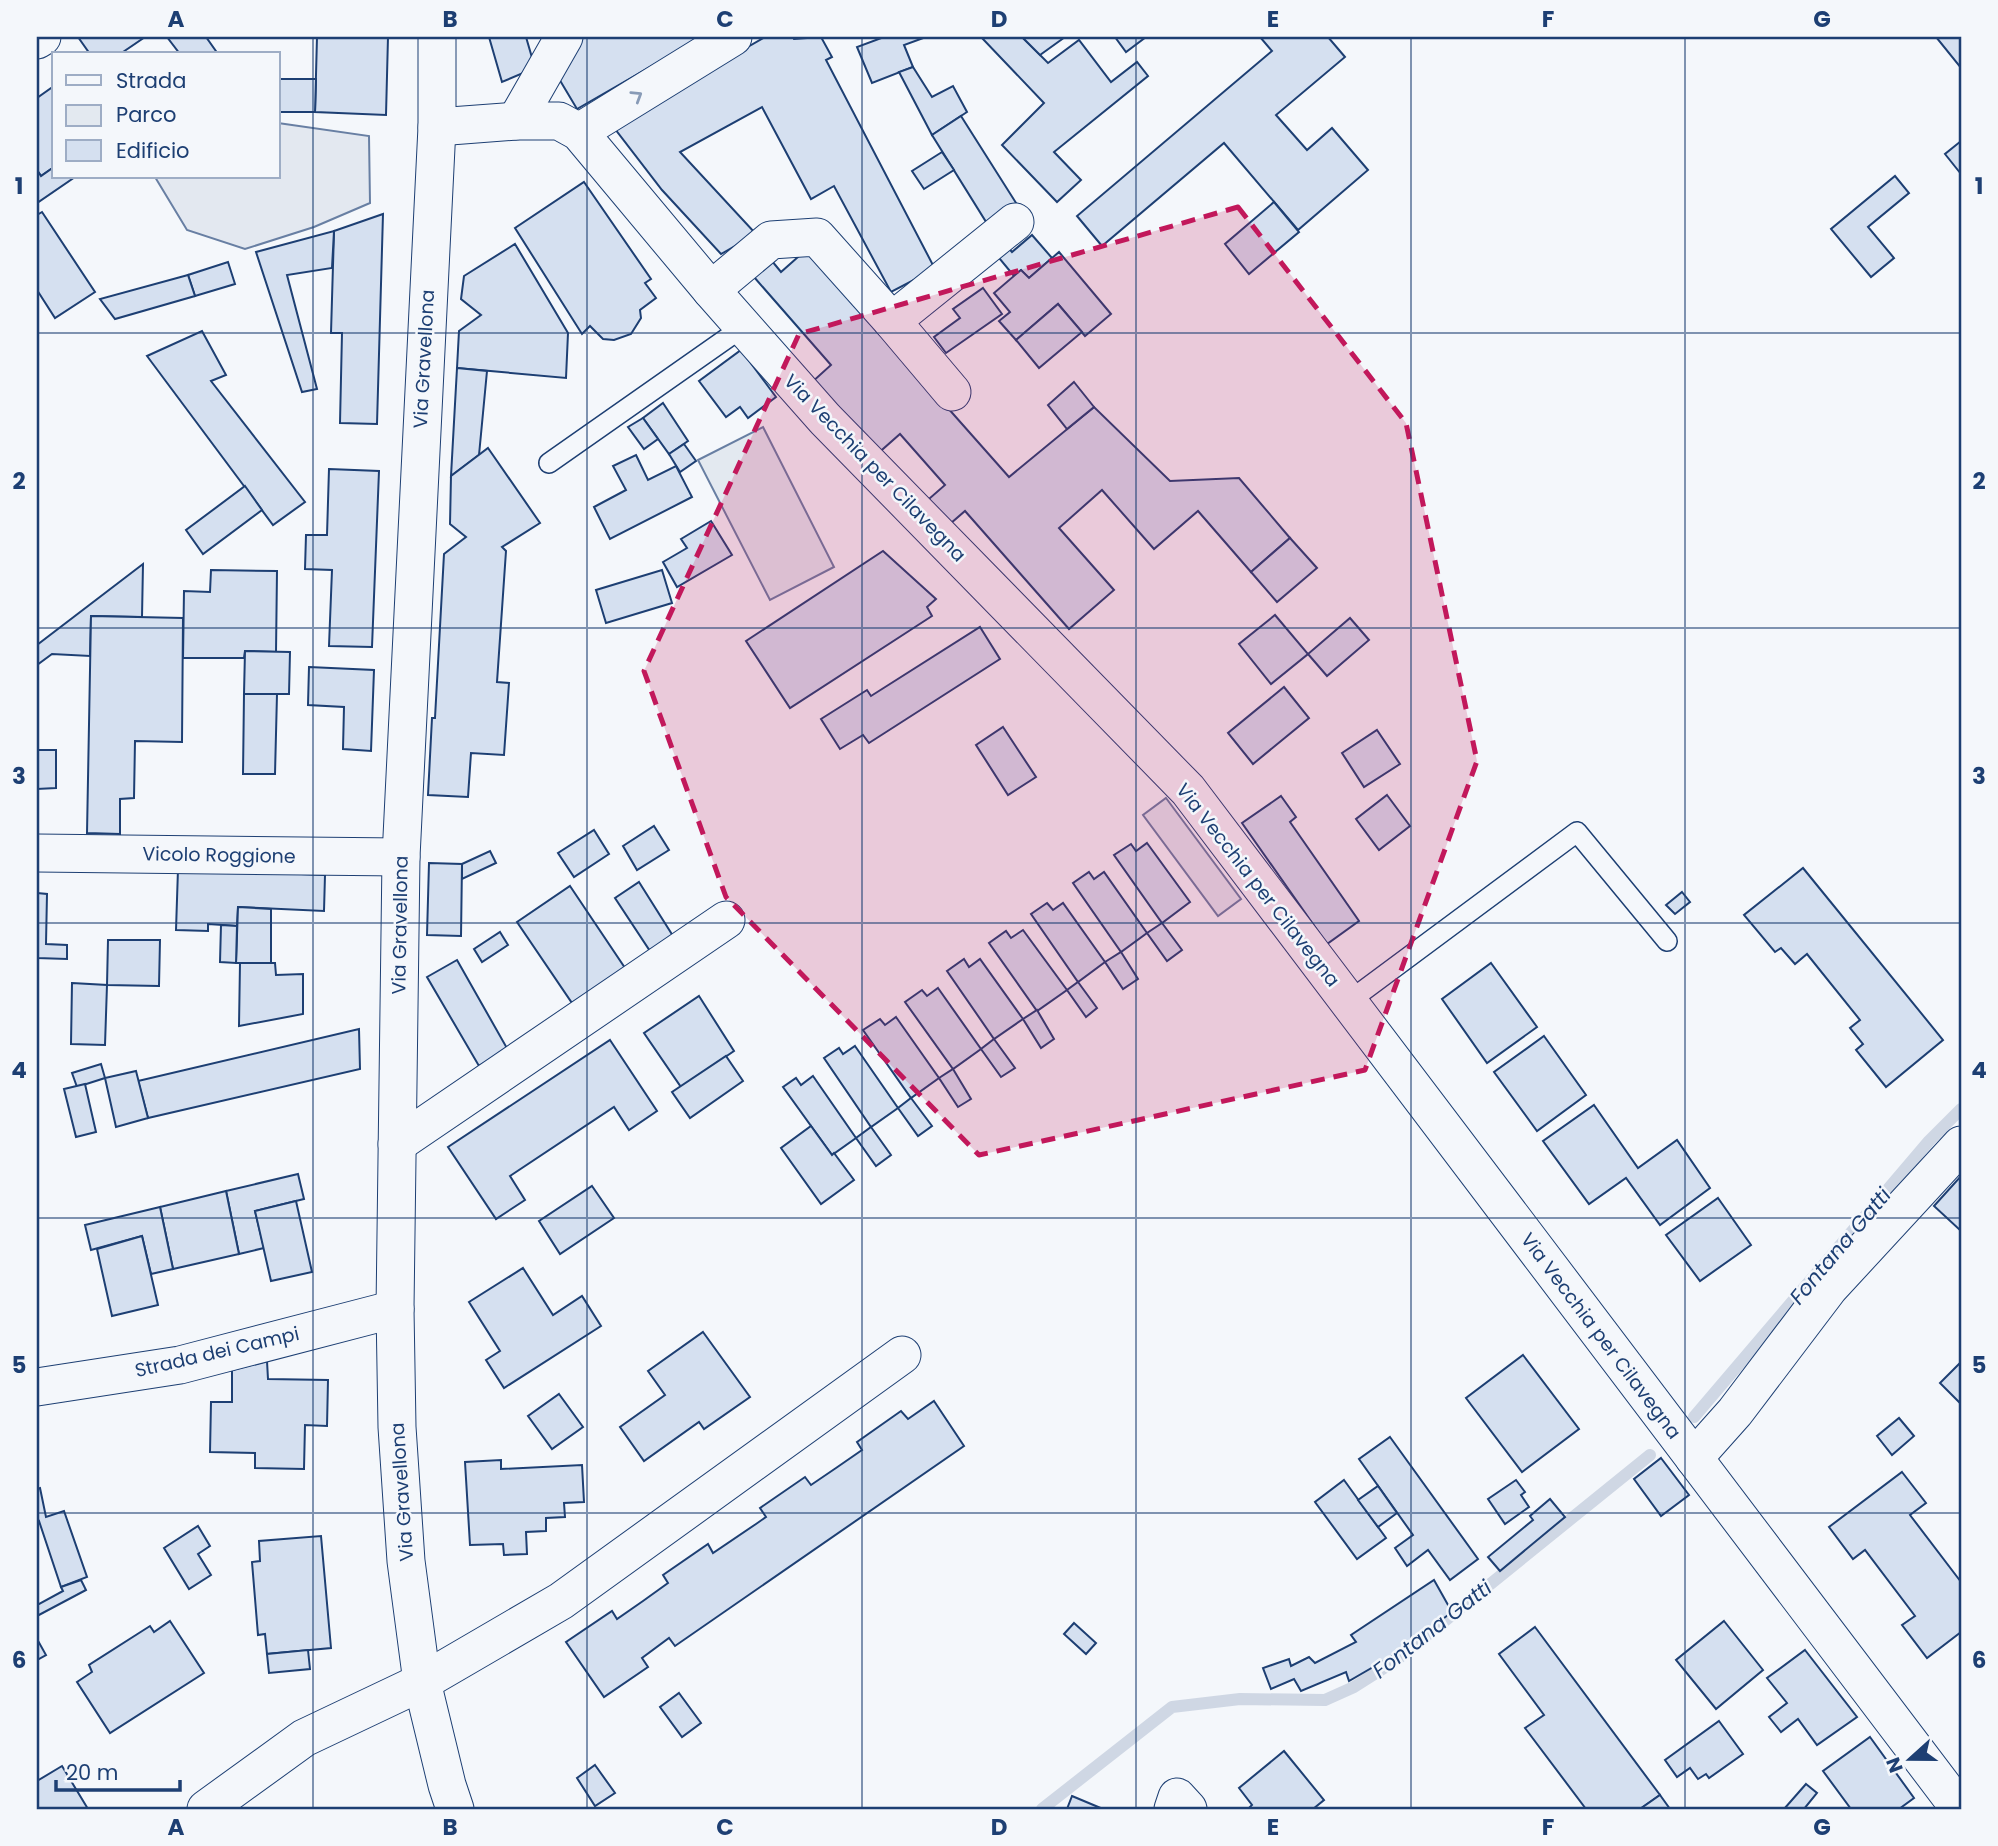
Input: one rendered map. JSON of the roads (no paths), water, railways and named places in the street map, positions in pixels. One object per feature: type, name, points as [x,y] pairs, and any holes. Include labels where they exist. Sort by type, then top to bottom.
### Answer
[{"type":"street","points":[[37,40],[42,37]]},
{"type":"street","name":"Via Gravellona","points":[[437,37],[437,127],[401,857],[395,1310],[397,1427],[405,1561],[422,1682],[455,1809]]},
{"type":"street","points":[[516,121],[564,37]]},
{"type":"street","points":[[437,127],[516,121],[559,121],[579,132],[733,37]]},
{"type":"street","name":"Via Vecchia per Cilavegna","points":[[579,132],[711,290],[825,419],[1188,790],[1947,1795]]},
{"type":"street","points":[[892,321],[1015,222]]},
{"type":"street","points":[[711,290],[771,240],[817,237],[952,392]]},
{"type":"street","name":"Vicolo Roggione","points":[[37,853],[401,857]]},
{"type":"street","points":[[397,1144],[726,920]]},
{"type":"street","points":[[1694,1458],[1735,1412],[1829,1287],[1961,1144]]},
{"type":"street","name":"Strada dei Campi","points":[[37,1387],[180,1365],[395,1310]]},
{"type":"street","points":[[206,1809],[304,1738],[422,1682],[561,1601],[902,1355]]},
{"type":"street","points":[[1172,1809],[1177,1797],[1188,1809]]},
{"type":"lane","points":[[549,463],[743,327]]},
{"type":"lane","points":[[1348,1002],[1577,832],[1667,941]]},
{"type":"waterway","name":"Fontana Gatti","points":[[1694,1417],[1929,1141],[1961,1109]]},
{"type":"waterway","name":"Fontana Gatti","points":[[1042,1809],[1172,1707],[1240,1699],[1325,1700],[1354,1687],[1395,1661],[1650,1455]]}]
